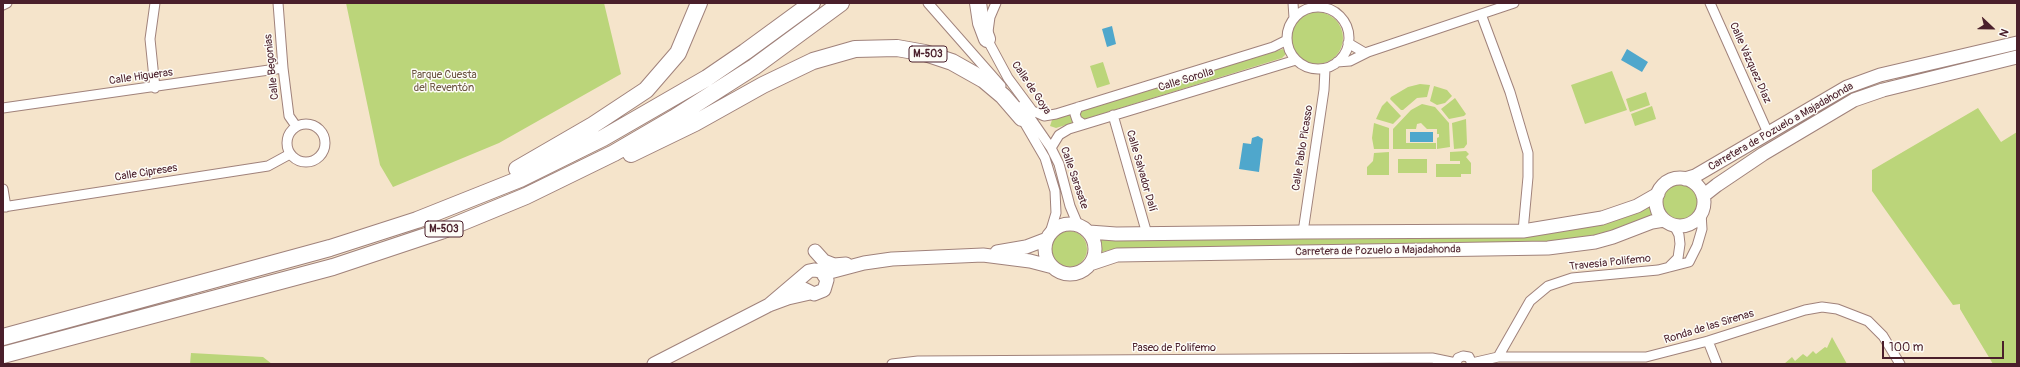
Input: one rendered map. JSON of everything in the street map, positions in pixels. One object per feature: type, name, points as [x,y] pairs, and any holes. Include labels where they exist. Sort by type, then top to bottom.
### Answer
[{"type":"highway","points":[[417,220],[464,193],[524,165],[593,125],[646,90],[678,52],[698,3]]},
{"type":"highway","name":"M-503","points":[[3,337],[344,244],[417,220],[520,179],[603,138],[713,73],[812,3]]},
{"type":"highway","name":"M-503","points":[[535,192],[614,153],[715,93],[754,67],[841,3]]},
{"type":"highway","points":[[978,3],[981,23],[987,39]]},
{"type":"highway","name":"M-503","points":[[3,355],[333,267],[441,231],[535,192],[607,166],[694,124],[763,85],[814,61],[855,49],[897,48],[925,53],[952,62],[984,80],[1027,115]]},
{"type":"street","points":[[3,5],[7,3]]},
{"type":"street","points":[[155,3],[150,39],[155,88]]},
{"type":"street","name":"Calle Begonias","points":[[278,3],[283,68],[289,116],[296,126]]},
{"type":"street","name":"Calle Sarasate","points":[[928,3],[1027,115],[1045,158],[1055,191],[1056,213],[1048,236]]},
{"type":"street","points":[[987,39],[990,17],[996,3]]},
{"type":"street","points":[[1292,3],[1294,18]]},
{"type":"street","points":[[1337,62],[1350,61],[1365,54],[1514,3]]},
{"type":"street","name":"Calle Vázquez Díaz","points":[[1710,3],[1768,133]]},
{"type":"street","points":[[1322,6],[1341,18],[1347,28],[1348,43],[1344,56],[1337,62],[1325,69],[1315,69],[1307,67],[1296,60],[1289,49],[1287,40],[1290,25],[1294,18],[1308,10],[1322,6]]},
{"type":"street","points":[[1481,14],[1510,92],[1528,153],[1528,177],[1523,231]]},
{"type":"street","name":"Calle de Goya","points":[[987,39],[1027,115],[1046,132],[1050,145]]},
{"type":"street","name":"Calle Sorolla","points":[[1027,115],[1044,116],[1078,107],[1273,47],[1287,40]]},
{"type":"street","points":[[1348,43],[1365,54]]},
{"type":"street","name":"Carretera de Pozuelo a Majadahonda","points":[[1685,179],[1695,176],[1847,87],[1868,78],[2017,43]]},
{"type":"street","name":"Carretera de Pozuelo a Majadahonda","points":[[1703,196],[1763,154],[1854,100],[1883,90],[2017,57]]},
{"type":"street","name":"Calle Sorolla","points":[[1050,145],[1059,135],[1083,124],[1296,60]]},
{"type":"street","name":"Calle Higueras","points":[[3,108],[155,88],[283,68]]},
{"type":"street","name":"Calle Pablo Picasso","points":[[1303,232],[1324,90],[1325,69]]},
{"type":"street","name":"Calle Sarasate","points":[[1000,85],[1029,114],[1050,145],[1059,164],[1070,206],[1083,229]]},
{"type":"street","points":[[1078,107],[1075,114],[1077,120],[1083,124]]},
{"type":"street","name":"Calle Salvador Dalí","points":[[1113,115],[1147,234]]},
{"type":"street","points":[[308,124],[314,126],[323,134],[324,147],[318,157],[312,161],[300,161],[290,154],[287,148],[288,136],[296,126],[308,124]]},
{"type":"street","name":"Calle Cipreses","points":[[4,207],[268,166],[290,154]]},
{"type":"street","points":[[1667,269],[1678,258],[1679,236],[1657,208],[1658,194],[1661,188],[1671,180],[1685,179],[1696,185],[1703,196],[1701,213],[1692,223],[1680,226],[1669,223]]},
{"type":"street","points":[[3,189],[4,207]]},
{"type":"street","name":"Carretera de Pozuelo a Majadahonda","points":[[1083,229],[1116,234],[1523,231],[1576,224],[1602,218],[1636,206],[1658,194]]},
{"type":"street","name":"Travesía Polifemo","points":[[1498,357],[1530,301],[1548,286],[1572,278],[1667,269],[1689,262],[1697,246],[1702,229],[1701,213]]},
{"type":"street","name":"Carretera de Pozuelo a Majadahonda","points":[[1090,264],[1117,255],[1548,248],[1595,242],[1613,238],[1652,222],[1669,223]]},
{"type":"street","points":[[826,286],[827,280],[820,271],[816,251],[824,261],[834,265],[931,256],[983,255],[1030,260],[1053,267],[1065,273],[1072,274],[1085,269],[1090,264],[1094,256],[1095,248],[1083,229],[1063,225],[1048,236],[1026,247],[983,255]]},
{"type":"street","points":[[1048,236],[1045,254],[1053,267]]},
{"type":"street","points":[[769,305],[809,271],[830,272],[864,263]]},
{"type":"street","points":[[654,364],[769,305],[788,298],[810,293],[817,294],[826,286],[864,263]]},
{"type":"street","points":[[803,277],[803,285],[810,293]]},
{"type":"street","name":"Ronda de las Sirenas","points":[[1472,363],[1498,357],[1603,361],[1646,358],[1708,341],[1805,310],[1822,307],[1837,309],[1868,321],[1883,336],[1900,364]]},
{"type":"street","points":[[1708,341],[1717,364]]},
{"type":"street","points":[[1456,364],[1458,358],[1463,356],[1469,357],[1472,363]]},
{"type":"street","name":"Paseo de Polifemo","points":[[892,364],[918,361],[1343,362],[1432,358],[1456,364]]},
{"type":"green space","name":"Parque Cuesta del Reventón","points":[[346,3],[604,3],[621,74],[499,143],[393,187],[380,165]]},
{"type":"green space","points":[[1317,12],[1327,14],[1335,20],[1341,28],[1343,38],[1341,48],[1335,56],[1327,62],[1317,64],[1307,62],[1299,56],[1293,48],[1291,38],[1293,28],[1299,20],[1307,14]]},
{"type":"green space","points":[[1283,49],[1286,54],[1282,58],[1056,128],[1050,126],[1052,120]]},
{"type":"green space","points":[[1103,62],[1110,84],[1097,88],[1090,66]]},
{"type":"green space","points":[[1612,71],[1627,110],[1585,124],[1571,85]]},
{"type":"green space","points":[[1420,84],[1430,85],[1427,97],[1417,98],[1403,110],[1401,110],[1390,99],[1408,87]]},
{"type":"green space","points":[[1434,86],[1447,90],[1452,96],[1445,103],[1437,105],[1430,101]]},
{"type":"green space","points":[[1646,92],[1650,105],[1630,112],[1626,99]]},
{"type":"green space","points":[[1455,98],[1466,114],[1464,116],[1449,119],[1441,109]]},
{"type":"green space","points":[[1387,101],[1401,116],[1393,124],[1376,119],[1382,106]]},
{"type":"green space","points":[[1422,104],[1435,107],[1449,123],[1450,147],[1437,149],[1437,138],[1439,137],[1439,134],[1437,134],[1437,129],[1427,129],[1421,123],[1417,124],[1416,129],[1406,129],[1406,143],[1436,143],[1436,149],[1393,149],[1393,129],[1411,110]]},
{"type":"green space","points":[[1652,106],[1656,119],[1635,126],[1631,114]]},
{"type":"green space","points":[[1978,108],[2001,142],[2017,132],[2017,364],[1993,364],[1960,309],[1960,304],[1953,305],[1872,191],[1872,170]]},
{"type":"green space","points":[[1466,119],[1467,144],[1464,148],[1454,149],[1452,123]]},
{"type":"green space","points":[[1374,123],[1389,128],[1389,149],[1374,149],[1372,138]]},
{"type":"green space","points":[[1466,151],[1469,154],[1466,157],[1471,163],[1471,174],[1461,174],[1461,177],[1436,177],[1436,164],[1460,164],[1460,161],[1450,161],[1450,152]]},
{"type":"green space","points":[[1389,152],[1389,175],[1367,175],[1367,167],[1373,161],[1374,153]]},
{"type":"green space","points":[[1398,159],[1427,159],[1427,173],[1398,173]]},
{"type":"green space","points":[[1683,184],[1693,189],[1697,195],[1697,209],[1693,215],[1687,219],[1677,220],[1667,215],[1663,209],[1662,199],[1667,189],[1673,185]]},
{"type":"green space","points":[[1652,204],[1654,214],[1612,230],[1595,235],[1544,242],[1113,249],[1099,253],[1098,238],[1524,235]]},
{"type":"green space","points":[[1073,231],[1082,236],[1086,242],[1086,256],[1082,262],[1073,267],[1065,267],[1056,262],[1052,256],[1051,245],[1056,236],[1062,232]]},
{"type":"green space","points":[[1832,337],[1847,364],[1784,364],[1792,357],[1795,361],[1803,354],[1807,357],[1813,351],[1816,354],[1825,347],[1827,348]]},
{"type":"green space","points":[[191,353],[263,357],[272,364],[190,364]]},
{"type":"water","points":[[1112,26],[1116,44],[1107,47],[1102,29]]},
{"type":"water","points":[[1627,49],[1648,62],[1642,72],[1621,60]]},
{"type":"water","points":[[1410,132],[1433,132],[1433,142],[1410,142]]},
{"type":"water","points":[[1258,136],[1263,139],[1259,172],[1239,169],[1243,143],[1251,144],[1252,138]]}]
